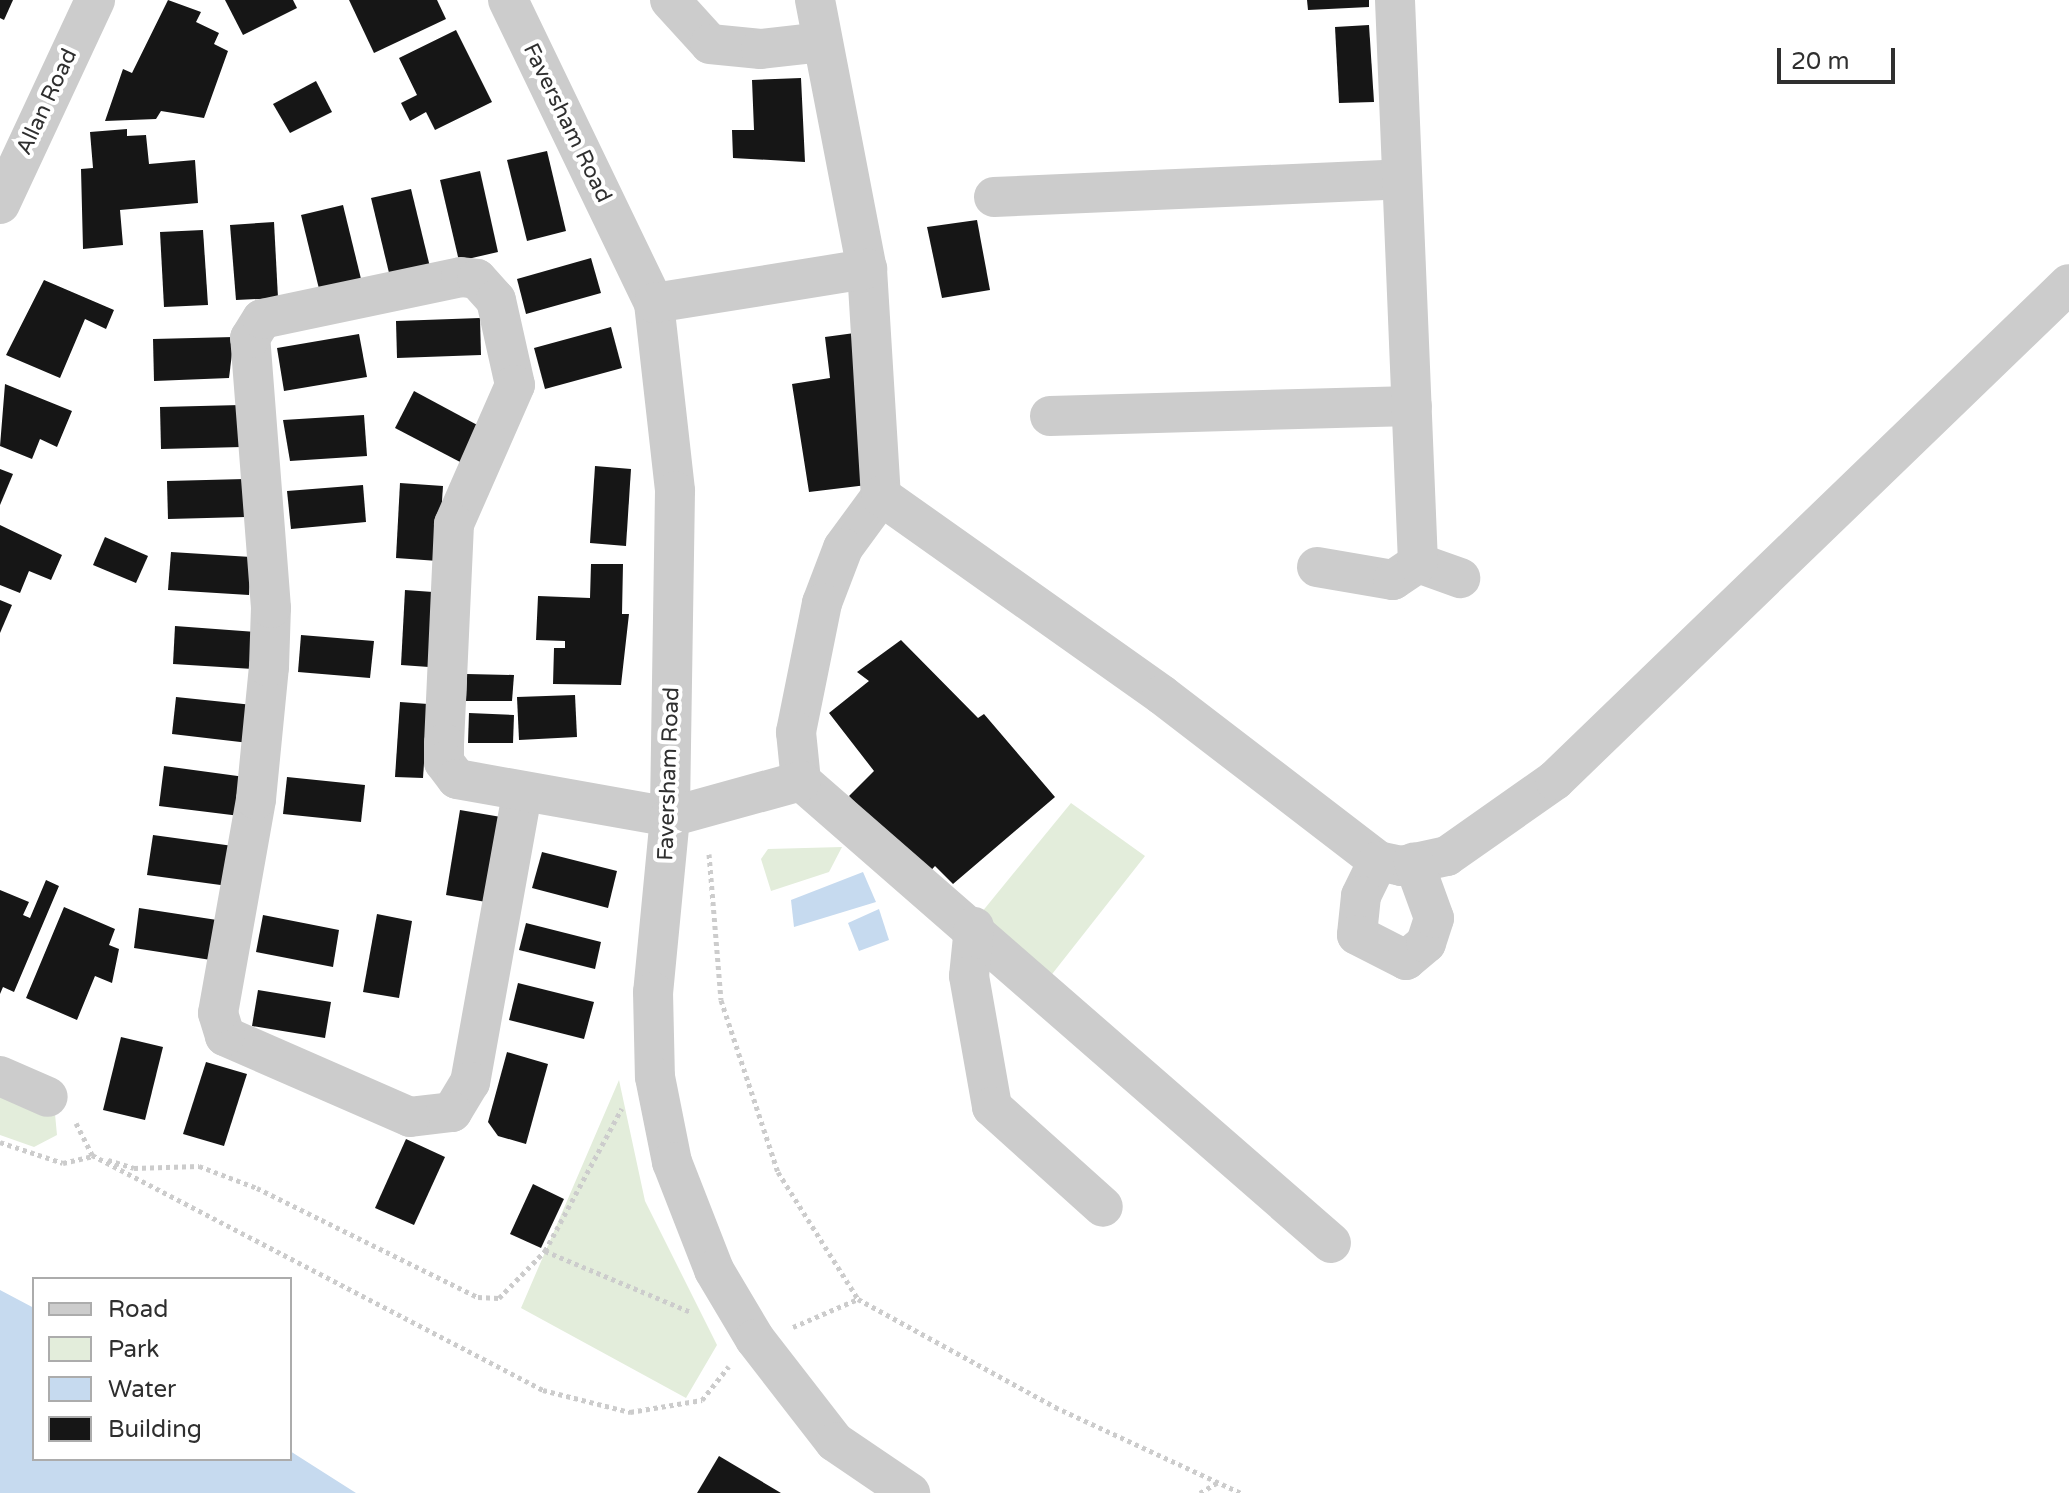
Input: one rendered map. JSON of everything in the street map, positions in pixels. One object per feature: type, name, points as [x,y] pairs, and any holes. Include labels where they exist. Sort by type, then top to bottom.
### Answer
[{"type":"street","name":"Allan Road","points":[[0,204],[95,0]]},
{"type":"street","name":"Faversham Road","points":[[508,0],[654,303],[675,491],[688,815],[653,992],[655,1077],[687,1211],[755,1339],[835,1442],[910,1493]]},
{"type":"street","points":[[670,0],[710,44],[761,49],[822,42]]},
{"type":"street","points":[[815,0],[867,269],[881,496],[843,548],[822,603],[796,732],[801,781],[974,927],[1331,1243]]},
{"type":"street","points":[[1395,0],[1418,563]]},
{"type":"street","points":[[994,197],[1402,179]]},
{"type":"street","points":[[654,303],[867,269]]},
{"type":"street","points":[[522,794],[470,1082],[452,1112],[410,1117],[225,1036],[218,1013],[256,799],[269,667],[271,608],[250,338],[262,319],[461,277],[477,279],[496,300],[515,385],[454,524],[444,762],[457,779],[522,794],[688,815],[801,781]]},
{"type":"street","points":[[881,496],[1396,862],[1447,856],[1555,780],[2069,284]]},
{"type":"street","points":[[1050,416],[1412,406]]},
{"type":"street","points":[[1317,567],[1393,580],[1418,563]]},
{"type":"street","points":[[1418,563],[1460,578]]},
{"type":"street","points":[[974,927],[969,976],[992,1107],[1103,1207]]},
{"type":"street","points":[[0,1076],[48,1097]]},
{"type":"path","points":[[688,815],[721,1000],[778,1172],[858,1299],[1055,1407],[1241,1493]]},
{"type":"path","points":[[0,1142],[63,1163],[92,1155],[134,1168],[199,1166],[478,1297],[499,1298],[545,1251],[619,1111],[655,1077]]},
{"type":"path","points":[[92,1155],[543,1390],[630,1412],[702,1400],[755,1339],[858,1299]]},
{"type":"path","points":[[545,1251],[699,1315]]},
{"type":"path","points":[[1200,1493],[1218,1481]]},
{"type":"green space","points":[[1071,803],[1145,856],[1049,978],[977,918]]},
{"type":"green space","points":[[842,847],[829,872],[771,891],[761,859],[768,849]]},
{"type":"green space","points":[[619,1080],[645,1201],[717,1345],[686,1398],[521,1308]]},
{"type":"green space","points":[[0,1082],[55,1114],[57,1135],[34,1147],[0,1135]]},
{"type":"water","points":[[863,872],[876,902],[794,927],[791,900]]},
{"type":"water","points":[[879,909],[889,940],[859,951],[848,923]]},
{"type":"water","points":[[0,1290],[32,1307],[32,1461],[292,1461],[292,1452],[356,1493],[0,1493]]},
{"type":"building","points":[[0,0],[13,0],[4,20],[0,18]]},
{"type":"building","points":[[168,0],[201,12],[196,22],[219,33],[214,44],[228,51],[204,118],[161,111],[156,119],[105,121],[123,69],[132,73]]},
{"type":"building","points":[[225,0],[293,0],[297,8],[243,35]]},
{"type":"building","points":[[349,0],[437,0],[446,19],[374,53]]},
{"type":"building","points":[[1307,0],[1369,0],[1369,7],[1308,10]]},
{"type":"building","points":[[1369,25],[1374,102],[1339,103],[1335,27]]},
{"type":"building","points":[[456,30],[492,102],[435,130],[426,112],[410,121],[401,103],[417,95],[399,58]]},
{"type":"building","points":[[801,78],[805,162],[733,158],[732,130],[754,130],[752,80]]},
{"type":"building","points":[[316,81],[332,112],[290,133],[273,104]]},
{"type":"building","points":[[127,129],[127,136],[146,135],[149,164],[195,160],[198,203],[120,210],[123,245],[83,249],[81,169],[93,168],[90,132]]},
{"type":"building","points":[[547,151],[566,231],[527,241],[507,160]]},
{"type":"building","points":[[480,171],[498,252],[459,261],[440,180]]},
{"type":"building","points":[[411,189],[430,267],[390,277],[371,198]]},
{"type":"building","points":[[343,205],[362,283],[320,293],[301,215]]},
{"type":"building","points":[[977,220],[990,290],[942,298],[927,227]]},
{"type":"building","points":[[274,222],[278,298],[236,300],[230,225]]},
{"type":"building","points":[[203,230],[208,305],[164,307],[160,232]]},
{"type":"building","points":[[591,258],[601,293],[526,314],[517,279]]},
{"type":"building","points":[[44,280],[114,310],[106,329],[85,319],[60,378],[6,355]]},
{"type":"building","points":[[480,318],[481,355],[397,358],[396,321]]},
{"type":"building","points":[[611,327],[622,368],[545,389],[534,348]]},
{"type":"building","points":[[862,332],[867,485],[809,492],[792,384],[830,378],[825,337]]},
{"type":"building","points":[[359,334],[367,377],[284,391],[277,348]]},
{"type":"building","points":[[234,337],[229,378],[154,381],[153,339]]},
{"type":"building","points":[[5,384],[72,411],[57,447],[40,439],[32,459],[0,446]]},
{"type":"building","points":[[414,391],[481,427],[462,463],[395,428]]},
{"type":"building","points":[[241,405],[242,447],[161,449],[160,407]]},
{"type":"building","points":[[364,415],[367,456],[290,461],[283,420]]},
{"type":"building","points":[[595,466],[631,469],[626,546],[590,543]]},
{"type":"building","points":[[0,469],[13,474],[0,505]]},
{"type":"building","points":[[245,479],[246,517],[168,519],[167,481]]},
{"type":"building","points":[[400,483],[443,486],[438,561],[396,558]]},
{"type":"building","points":[[363,485],[366,522],[291,529],[287,491]]},
{"type":"building","points":[[0,525],[62,555],[51,580],[29,571],[20,593],[0,585]]},
{"type":"building","points":[[105,537],[148,556],[136,583],[93,565]]},
{"type":"building","points":[[171,552],[251,557],[249,595],[168,590]]},
{"type":"building","points":[[591,564],[623,564],[622,614],[629,614],[621,685],[553,684],[554,648],[565,648],[565,641],[536,640],[538,596],[590,598]]},
{"type":"building","points":[[405,590],[433,592],[429,667],[401,665]]},
{"type":"building","points":[[0,600],[12,605],[0,633]]},
{"type":"building","points":[[175,626],[256,632],[253,669],[173,664]]},
{"type":"building","points":[[301,635],[374,641],[370,678],[298,672]]},
{"type":"building","points":[[901,640],[978,718],[984,714],[1055,797],[953,884],[935,866],[925,877],[849,796],[874,771],[829,713],[869,681],[857,672]]},
{"type":"building","points":[[467,674],[514,675],[512,701],[466,701]]},
{"type":"building","points":[[575,695],[577,737],[519,740],[517,697]]},
{"type":"building","points":[[176,697],[253,705],[249,743],[172,734]]},
{"type":"building","points":[[400,702],[428,704],[423,778],[395,777]]},
{"type":"building","points":[[469,713],[514,715],[513,743],[468,743]]},
{"type":"building","points":[[164,766],[245,777],[240,816],[159,806]]},
{"type":"building","points":[[287,777],[365,785],[361,822],[283,814]]},
{"type":"building","points":[[460,810],[501,817],[486,902],[446,895]]},
{"type":"building","points":[[153,835],[233,846],[228,886],[147,875]]},
{"type":"building","points":[[542,852],[617,871],[608,908],[532,888]]},
{"type":"building","points":[[46,880],[59,886],[14,992],[3,987],[0,994],[0,890],[29,902],[23,915],[30,918]]},
{"type":"building","points":[[64,907],[115,929],[109,945],[119,949],[112,983],[95,976],[77,1020],[26,998]]},
{"type":"building","points":[[139,908],[217,920],[211,960],[134,948]]},
{"type":"building","points":[[377,914],[412,921],[399,998],[363,992]]},
{"type":"building","points":[[263,915],[339,930],[333,967],[256,952]]},
{"type":"building","points":[[526,923],[601,942],[595,969],[519,950]]},
{"type":"building","points":[[518,983],[594,1002],[584,1039],[509,1020]]},
{"type":"building","points":[[258,990],[331,1002],[325,1038],[252,1026]]},
{"type":"building","points":[[121,1037],[163,1047],[145,1120],[103,1110]]},
{"type":"building","points":[[507,1052],[548,1064],[526,1144],[498,1136],[488,1122]]},
{"type":"building","points":[[206,1062],[247,1074],[224,1146],[183,1134]]},
{"type":"building","points":[[406,1139],[445,1157],[414,1225],[375,1208]]},
{"type":"building","points":[[533,1184],[564,1199],[541,1248],[510,1234]]},
{"type":"building","points":[[719,1456],[781,1493],[697,1493]]}]
